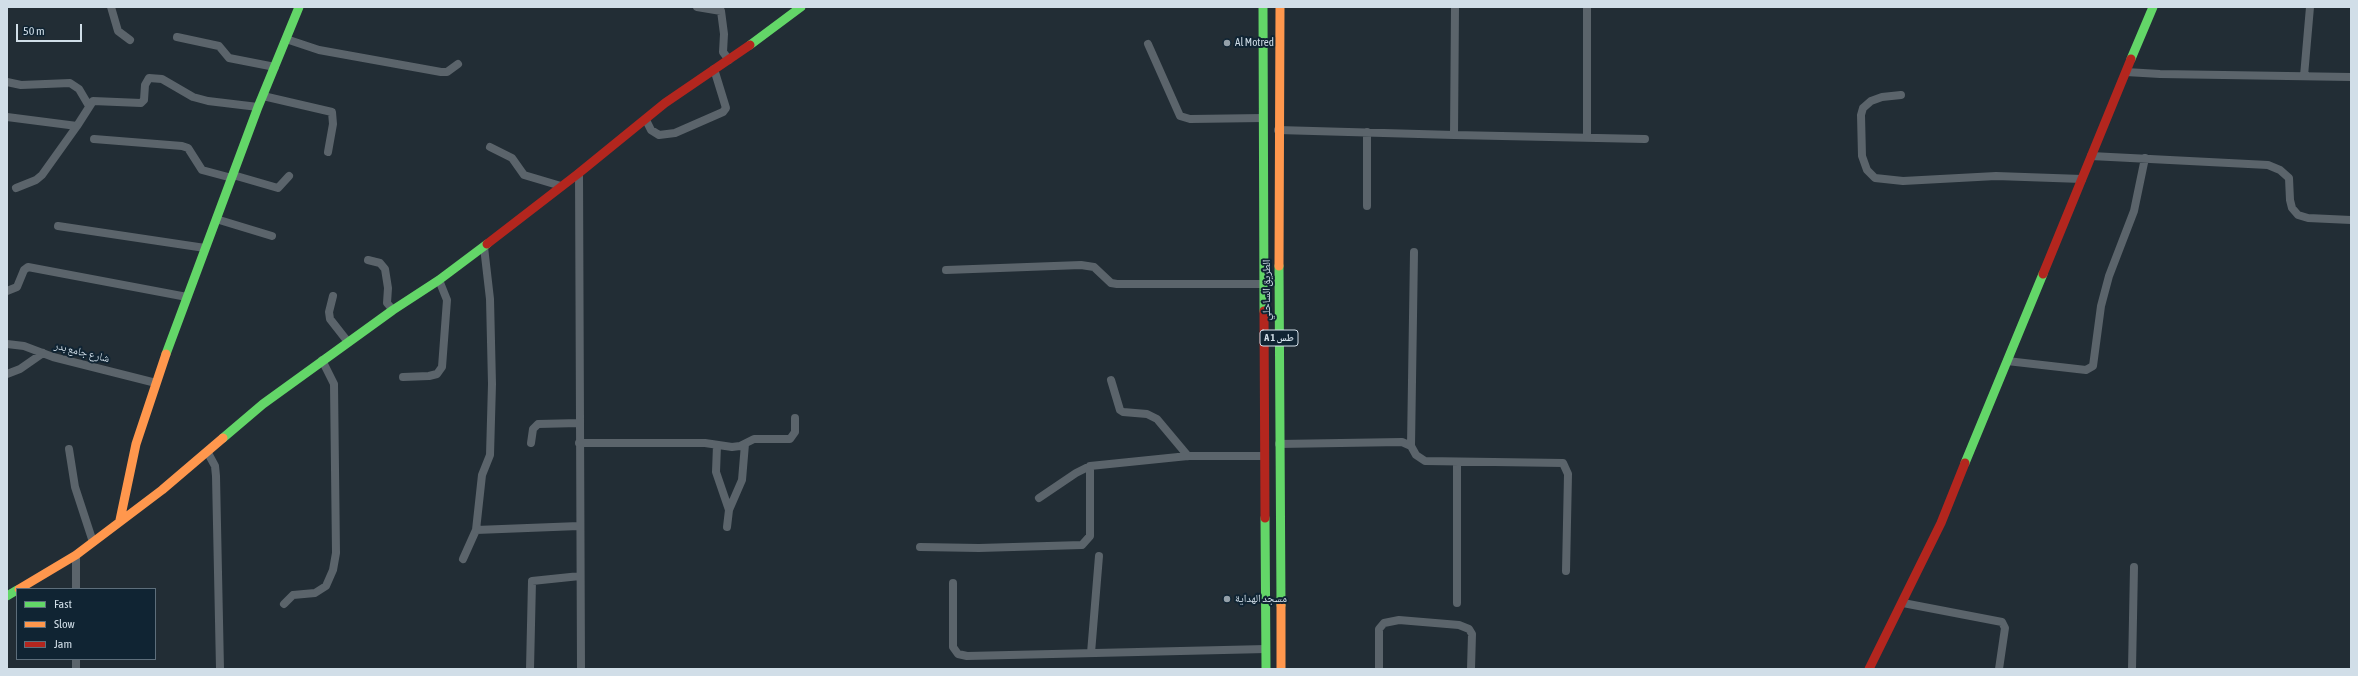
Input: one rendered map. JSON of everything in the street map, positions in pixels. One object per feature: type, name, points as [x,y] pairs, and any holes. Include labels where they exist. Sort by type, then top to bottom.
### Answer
[{"type":"main road","points":[[120,520],[136,444],[156,383],[258,107],[299,7]]},
{"type":"main road","points":[[21,588],[76,555],[208,453],[263,404],[322,360],[439,280],[579,173],[665,103],[729,60],[801,7]]},
{"type":"main road","name":"الطريق الساحلي","points":[[1263,7],[1263,284],[1266,669]]},
{"type":"main road","points":[[1869,669],[1941,523],[2153,7]]},
{"type":"main road","name":"الطريق الساحلي","points":[[1280,8],[1278,130],[1281,669]]},
{"type":"main road","points":[[7,596],[16,591]]},
{"type":"street","points":[[111,7],[118,31],[130,40]]},
{"type":"street","points":[[697,7],[721,12],[724,34],[724,52],[729,60]]},
{"type":"street","points":[[1454,135],[1455,7]]},
{"type":"street","points":[[1587,7],[1587,137]]},
{"type":"street","points":[[2304,76],[2310,7]]},
{"type":"street","points":[[177,37],[219,46],[229,58],[275,67]]},
{"type":"street","points":[[286,39],[319,50],[441,72],[447,72],[458,64]]},
{"type":"street","points":[[1148,44],[1180,116],[1190,119],[1263,118]]},
{"type":"street","points":[[646,120],[651,130],[659,135],[675,133],[723,112],[726,108],[714,69]]},
{"type":"street","points":[[2126,72],[2160,74],[2351,77]]},
{"type":"street","points":[[16,188],[36,180],[42,175],[77,126],[89,106],[96,101],[141,103],[144,100],[145,85],[149,78],[162,79],[193,97],[208,102],[258,107]]},
{"type":"street","points":[[7,82],[21,85],[70,83],[80,89],[89,106]]},
{"type":"street","points":[[1901,95],[1882,97],[1871,101],[1863,108],[1861,115],[1862,156],[1867,170],[1875,178],[1903,182],[1996,176],[2082,179]]},
{"type":"street","points":[[263,96],[332,112],[333,124],[328,152]]},
{"type":"street","points":[[7,117],[77,126]]},
{"type":"street","points":[[1278,130],[1645,138]]},
{"type":"street","points":[[1367,132],[1367,206]]},
{"type":"street","points":[[94,139],[182,146],[188,148],[202,170],[278,188],[289,176]]},
{"type":"street","points":[[490,147],[512,158],[524,175],[561,186]]},
{"type":"street","points":[[2091,156],[2145,158],[2274,167],[2290,178],[2290,200],[2292,208],[2298,215],[2308,218],[2351,220]]},
{"type":"street","points":[[2007,361],[2086,370],[2093,366],[2101,306],[2109,276],[2134,211],[2145,158]]},
{"type":"street","points":[[579,173],[579,526],[581,669]]},
{"type":"street","points":[[216,219],[272,236]]},
{"type":"street","points":[[58,226],[205,248]]},
{"type":"street","points":[[463,558],[476,530],[482,475],[490,455],[490,299],[484,246]]},
{"type":"street","points":[[1411,446],[1414,252]]},
{"type":"street","points":[[368,260],[380,263],[385,269],[388,280],[387,303],[393,310]]},
{"type":"street","points":[[946,270],[1081,265],[1094,267],[1110,283],[1117,284],[1263,284]]},
{"type":"street","points":[[7,292],[17,288],[24,270],[28,267],[187,297]]},
{"type":"street","points":[[403,377],[429,376],[437,374],[442,367],[447,300],[439,280]]},
{"type":"street","points":[[334,296],[329,312],[330,319],[348,342]]},
{"type":"street","points":[[7,344],[24,346],[43,353]]},
{"type":"street","name":"شارع جامع بدر","points":[[7,374],[20,369],[43,353],[156,383]]},
{"type":"street","points":[[284,604],[293,595],[315,593],[326,586],[333,570],[336,553],[334,384],[322,360]]},
{"type":"street","points":[[1111,380],[1120,410],[1123,412],[1146,414],[1157,419],[1188,456]]},
{"type":"street","points":[[579,443],[705,443],[732,447],[745,444],[754,439],[790,439],[795,432],[795,418]]},
{"type":"street","points":[[531,442],[533,429],[538,424],[579,424]]},
{"type":"street","points":[[1279,444],[1402,442],[1411,446],[1420,460],[1457,462],[1563,463],[1568,474],[1566,571]]},
{"type":"street","points":[[728,510],[742,480],[745,444]]},
{"type":"street","points":[[717,445],[716,472],[728,510],[727,527]]},
{"type":"street","points":[[69,449],[75,487],[93,542]]},
{"type":"street","points":[[208,453],[215,466],[216,476],[220,669]]},
{"type":"street","points":[[1039,498],[1076,473],[1090,466],[1188,456],[1264,456]]},
{"type":"street","points":[[1457,462],[1457,603]]},
{"type":"street","points":[[920,547],[979,548],[1082,545],[1090,536],[1090,466]]},
{"type":"street","points":[[476,530],[579,526]]},
{"type":"street","points":[[76,555],[76,588]]},
{"type":"street","points":[[1091,653],[1099,556]]},
{"type":"street","points":[[2132,669],[2134,567]]},
{"type":"street","points":[[530,669],[532,581],[580,576]]},
{"type":"street","points":[[953,583],[953,647],[958,654],[967,656],[1266,649]]},
{"type":"street","points":[[1903,602],[2002,622],[2005,628],[1999,669]]},
{"type":"street","points":[[1379,669],[1379,629],[1384,623],[1400,620],[1459,625],[1469,628],[1472,634],[1471,669]]},
{"type":"traffic: fast","points":[[166,354],[258,107],[299,7]]},
{"type":"traffic: fast","points":[[750,45],[801,7]]},
{"type":"traffic: fast","points":[[1263,7],[1264,311]]},
{"type":"traffic: fast","points":[[2131,59],[2153,7]]},
{"type":"traffic: fast","points":[[223,438],[263,404],[393,310],[439,280],[487,244]]},
{"type":"traffic: fast","points":[[1279,266],[1281,605]]},
{"type":"traffic: fast","points":[[1965,463],[2043,274]]},
{"type":"traffic: fast","points":[[1265,518],[1266,669]]},
{"type":"traffic: fast","points":[[7,596],[16,591]]},
{"type":"traffic: slow","points":[[1279,266],[1280,7]]},
{"type":"traffic: slow","points":[[120,520],[136,444],[166,354]]},
{"type":"traffic: slow","points":[[21,588],[76,555],[162,490],[223,438]]},
{"type":"traffic: slow","points":[[1281,605],[1281,669]]},
{"type":"traffic: jam","points":[[487,244],[579,173],[665,103],[750,45]]},
{"type":"traffic: jam","points":[[2043,274],[2131,59]]},
{"type":"traffic: jam","points":[[1264,311],[1265,518]]},
{"type":"traffic: jam","points":[[1869,669],[1941,523],[1965,463]]},
{"type":"place","name":"Al Motred","points":[[1227,43]]},
{"type":"place","name":"مسجد الهداية","points":[[1227,599]]}]
